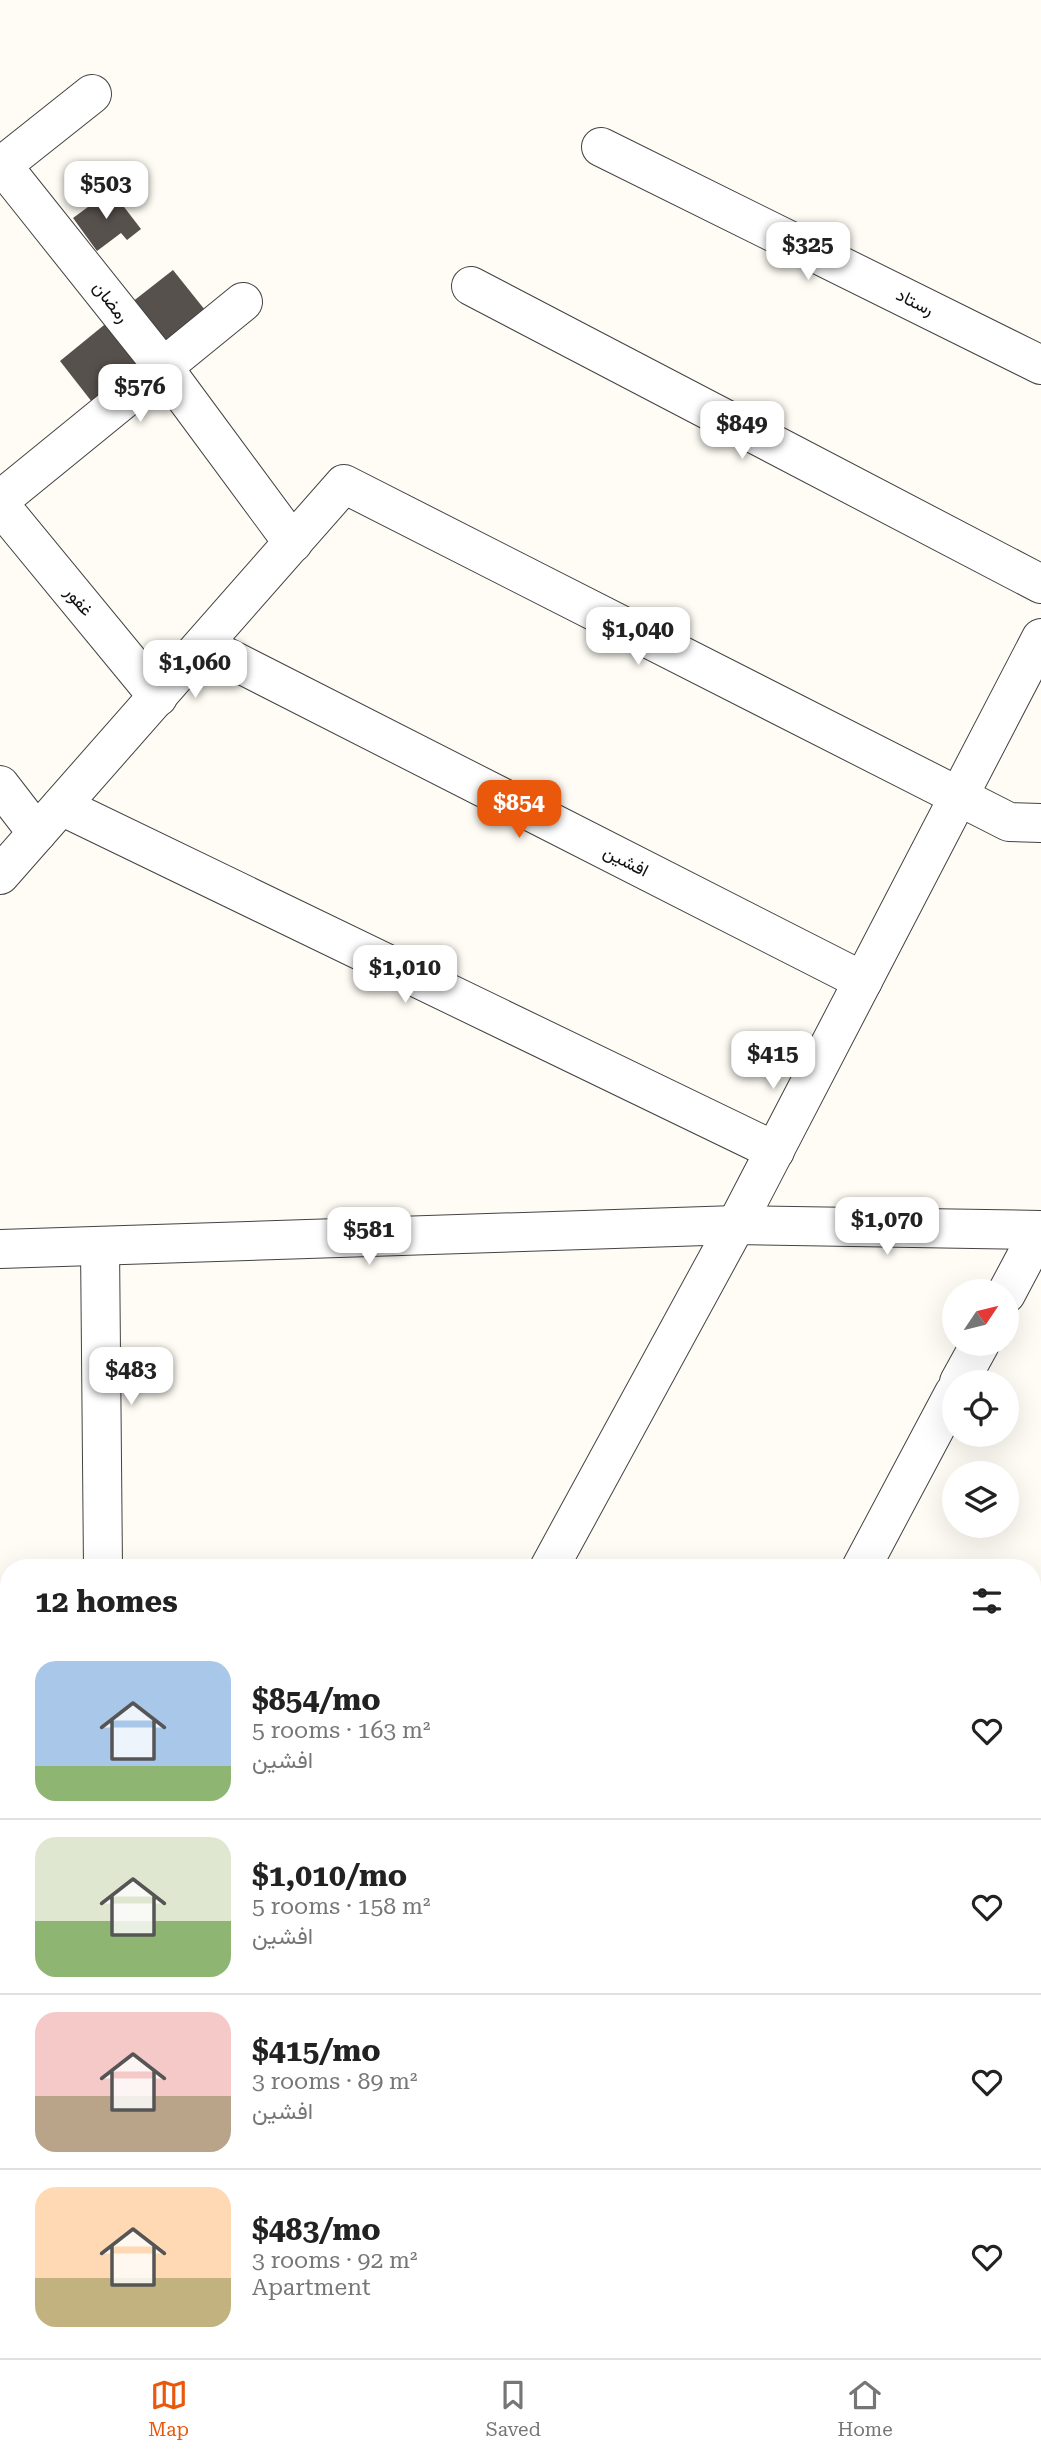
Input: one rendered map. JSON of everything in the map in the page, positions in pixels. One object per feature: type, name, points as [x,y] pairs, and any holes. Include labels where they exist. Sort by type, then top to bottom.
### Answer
[{"type":"street","points":[[1,166],[92,94]]},
{"type":"street","name":"رستاد","points":[[601,146],[1041,365]]},
{"type":"street","name":"رمضان","points":[[1,166],[163,367],[293,542]]},
{"type":"street","points":[[471,286],[1041,584]]},
{"type":"street","points":[[0,502],[243,302]]},
{"type":"street","points":[[0,875],[344,484],[1009,822],[1041,823]]},
{"type":"street","name":"غفور","points":[[0,502],[158,696]]},
{"type":"street","points":[[554,1559],[736,1225],[1041,638]]},
{"type":"street","name":"افشین","points":[[203,645],[863,981]]},
{"type":"street","points":[[0,785],[49,820],[775,1151]]},
{"type":"street","points":[[0,1249],[736,1225],[1041,1230],[1014,1279]]},
{"type":"street","points":[[100,1246],[103,1559]]},
{"type":"street","points":[[866,1559],[942,1416]]},
{"type":"building","points":[[111,190],[141,229],[127,240],[121,233],[97,251],[73,218]]},
{"type":"building","points":[[173,270],[209,315],[163,352],[127,306]]},
{"type":"building","points":[[109,321],[142,362],[92,402],[60,361]]}]
